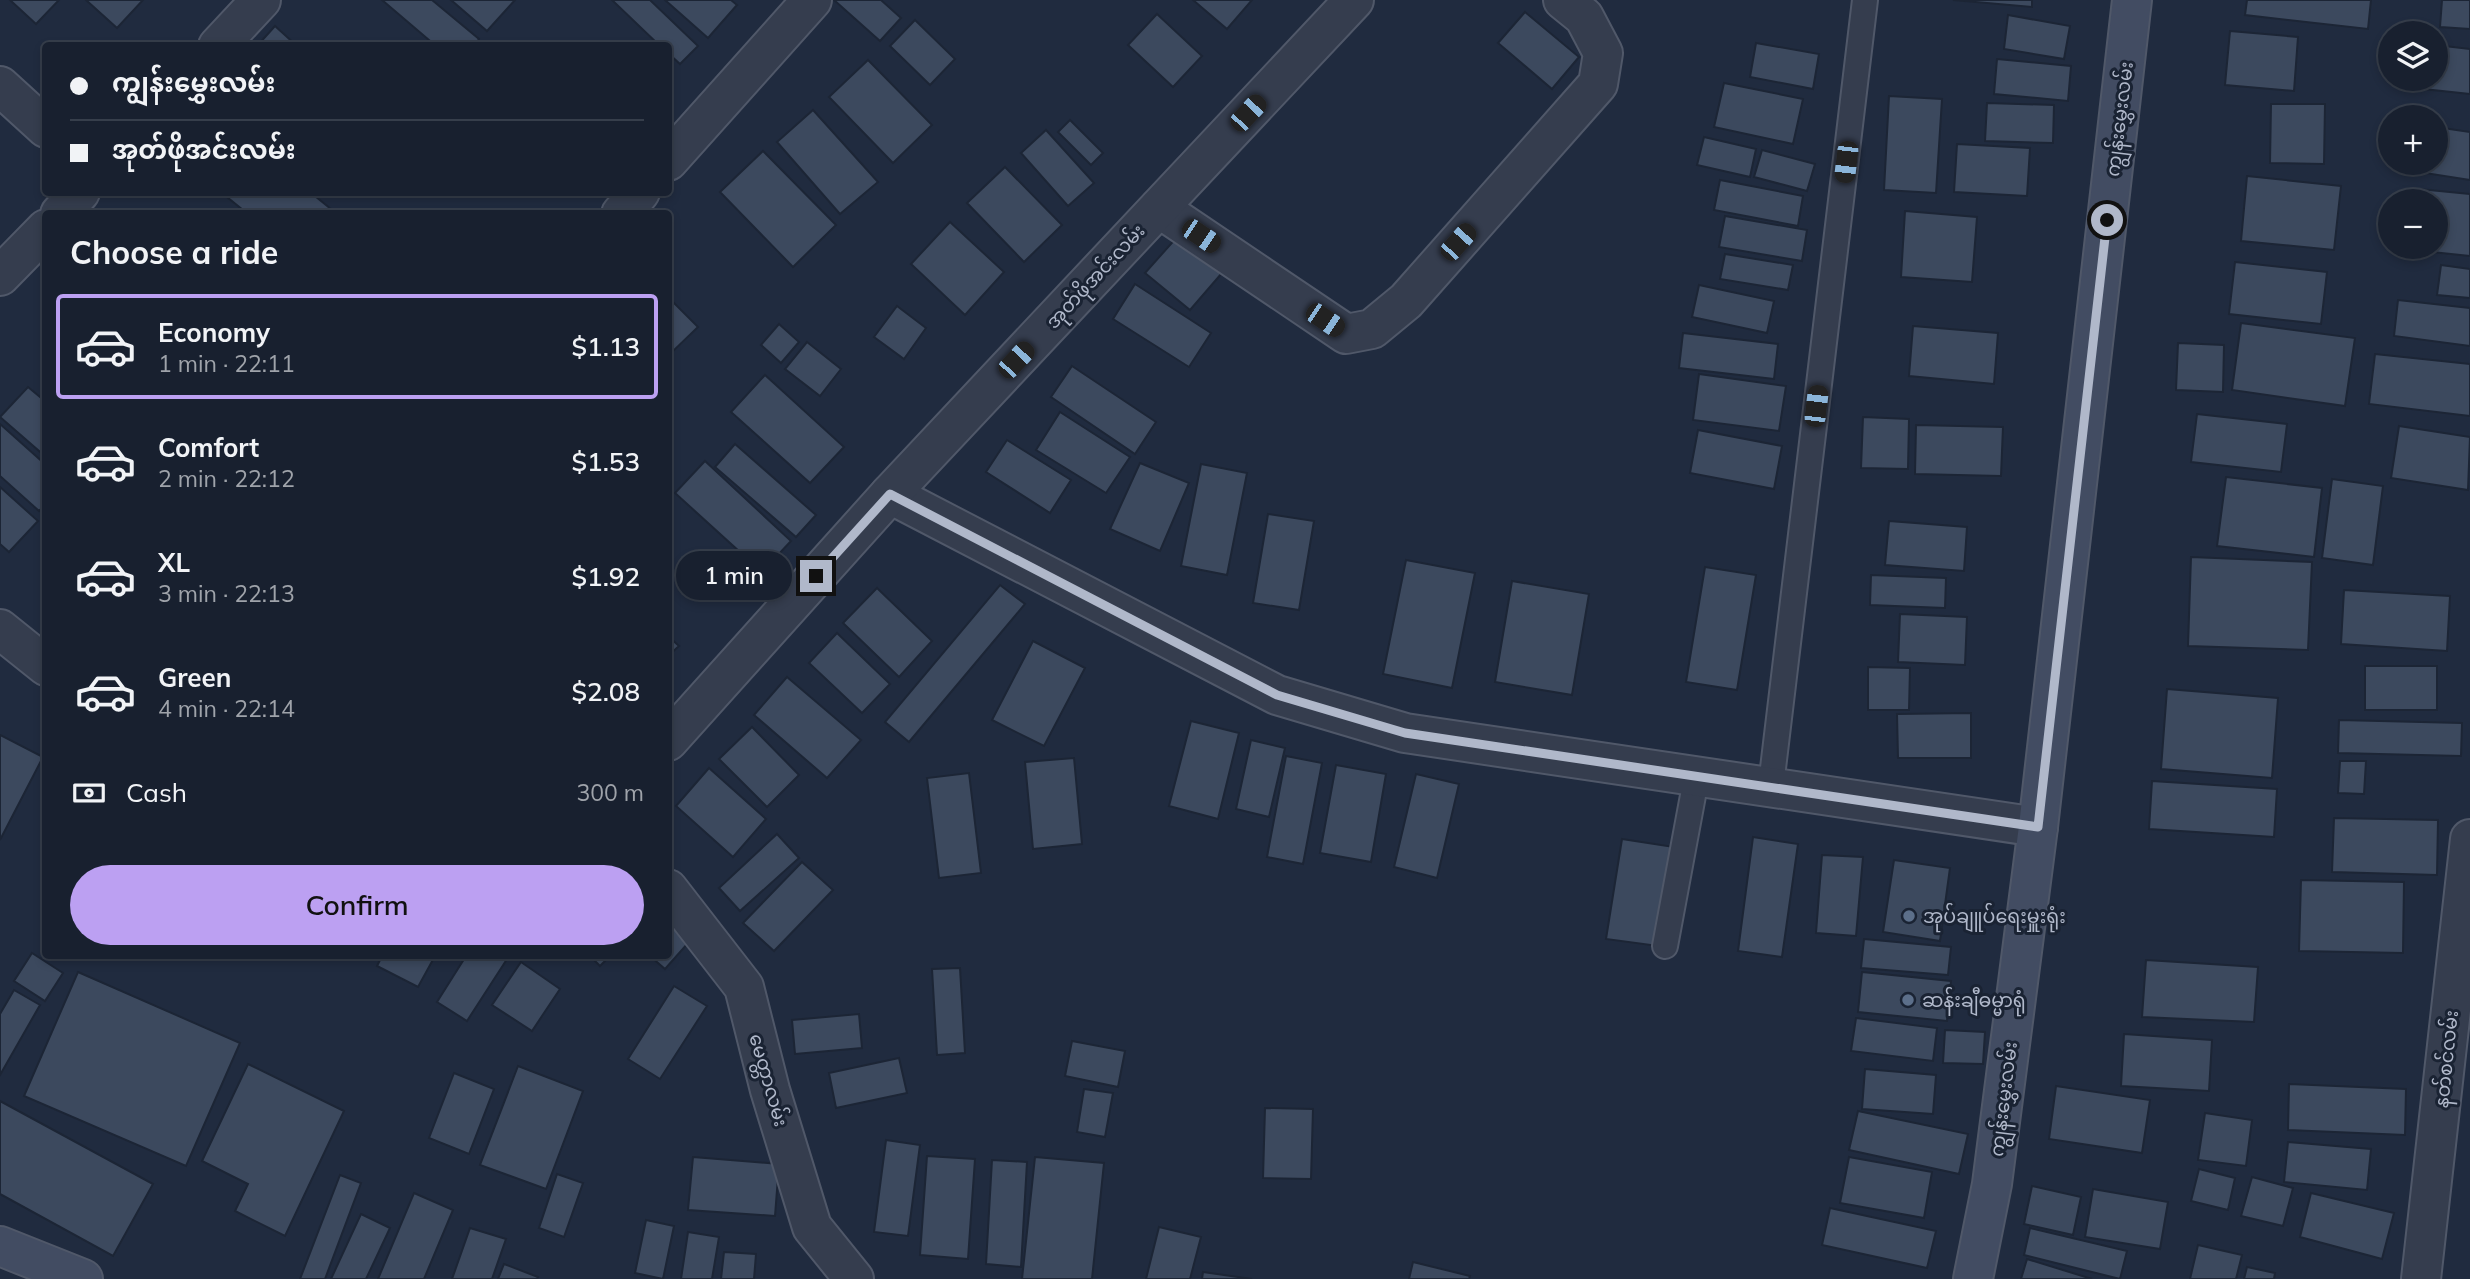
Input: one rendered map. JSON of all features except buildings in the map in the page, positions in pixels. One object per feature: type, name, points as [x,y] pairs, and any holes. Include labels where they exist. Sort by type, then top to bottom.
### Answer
[{"type":"street","points":[[222,42],[261,0]]},
{"type":"street","points":[[672,157],[813,0]]},
{"type":"street","name":"အုတ်ဖိုအင်းလမ်း","points":[[672,737],[890,494],[1354,0]]},
{"type":"street","points":[[1159,208],[1346,334],[1372,329],[1406,301],[1598,84],[1604,53],[1584,17],[1563,0]]},
{"type":"street","name":"ကျွန်းမွှေးလမ်း","points":[[1973,1279],[1992,1184],[2038,827],[2132,0]]},
{"type":"street","points":[[0,86],[42,124]]},
{"type":"street","points":[[64,210],[76,196]]},
{"type":"street","points":[[624,210],[637,196]]},
{"type":"street","points":[[0,276],[42,233]]},
{"type":"street","points":[[890,494],[1277,695],[1405,733],[1697,774],[2038,827]]},
{"type":"street","points":[[0,629],[42,663]]},
{"type":"street","name":"နတ်စင်လမ်း","points":[[2421,1279],[2470,839]]},
{"type":"street","name":"မေတ္တာလမ်း","points":[[672,894],[744,987],[771,1090],[813,1227],[854,1279]]},
{"type":"street","points":[[0,1247],[83,1279]]},
{"type":"lane","points":[[1771,785],[1865,0]]},
{"type":"lane","points":[[1665,946],[1697,774]]},
{"type":"place","name":"အုပ်ချူပ်ရေးမှူးရုံး","points":[[1909,916]]},
{"type":"place","name":"ဆန်းချီဓမ္မာရုံ","points":[[1908,1000]]},
{"type":"route","points":[[816,576],[890,494],[1277,695],[1405,733],[1771,785],[2038,827],[2107,220]]}]
